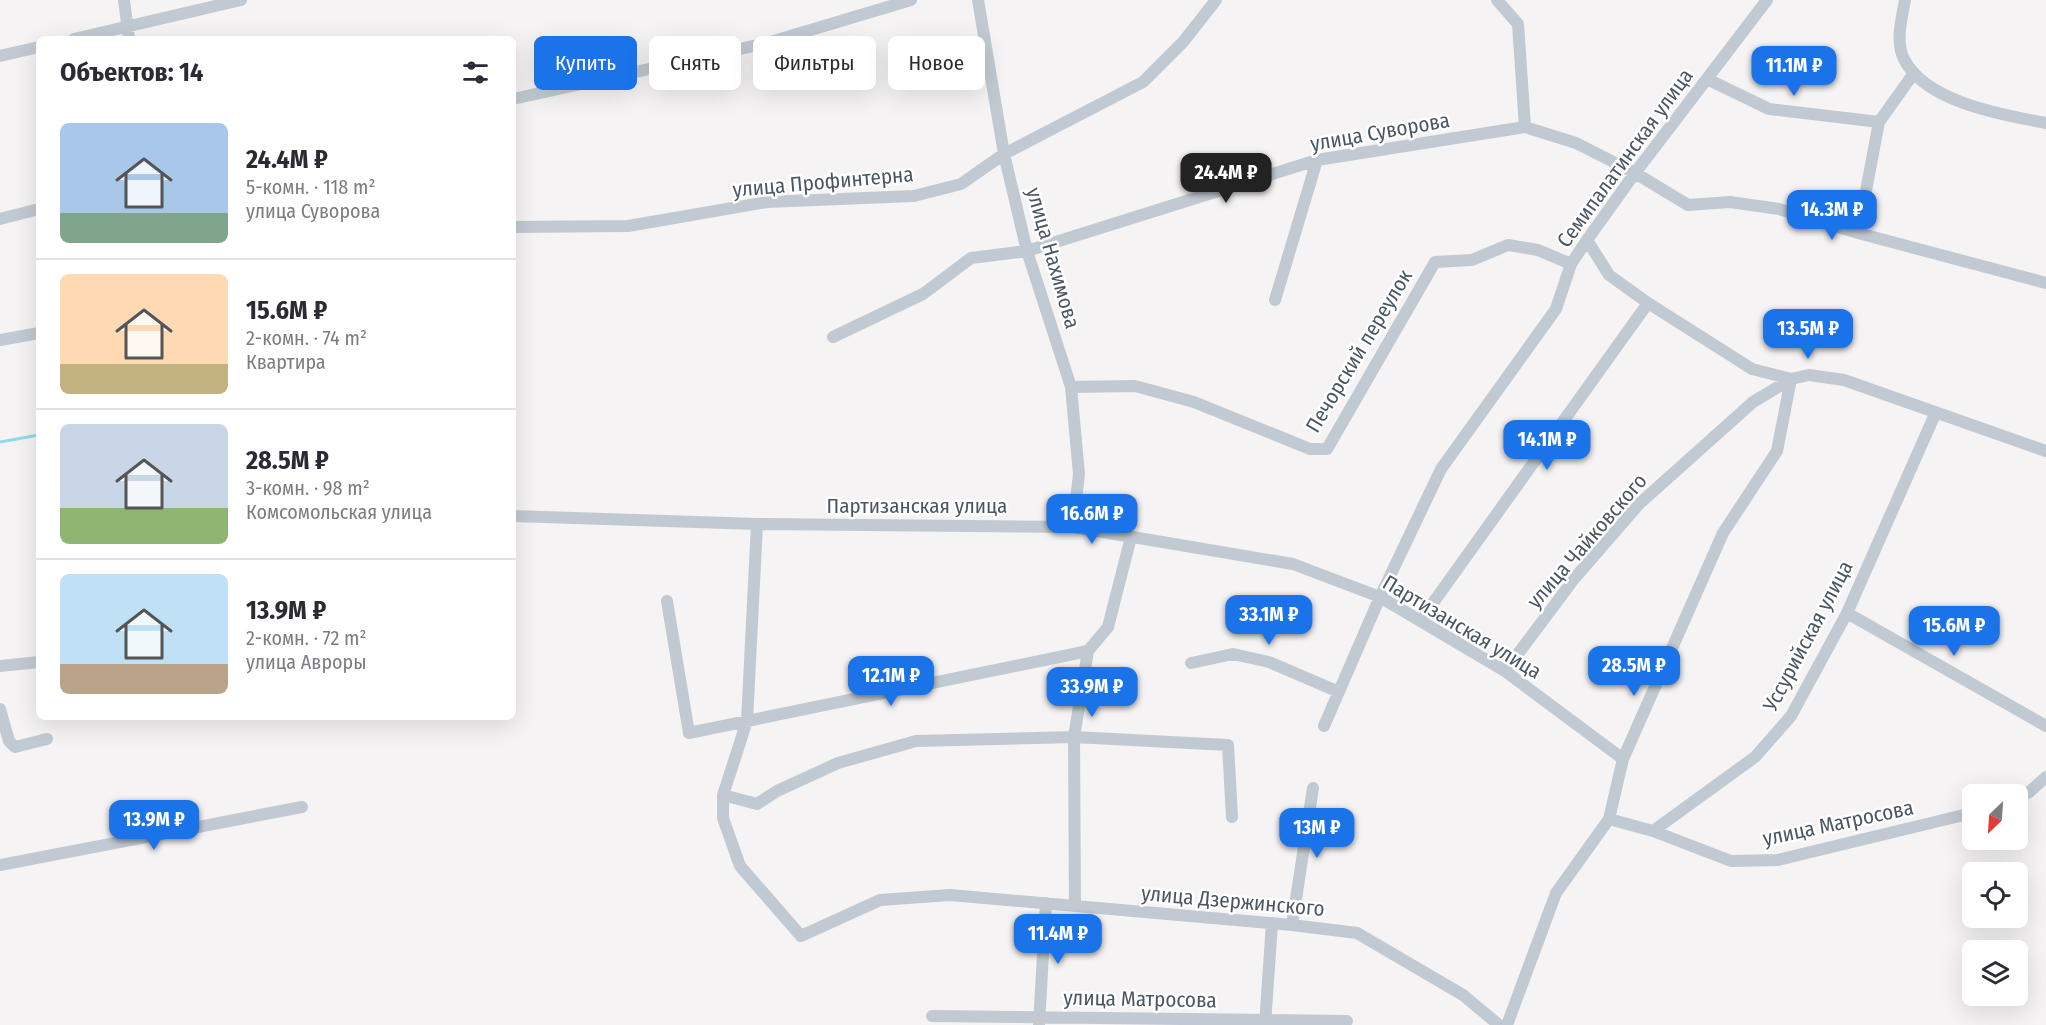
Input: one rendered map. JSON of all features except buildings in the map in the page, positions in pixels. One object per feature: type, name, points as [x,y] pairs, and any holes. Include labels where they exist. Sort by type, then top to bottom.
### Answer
[{"type":"street","points":[[124,0],[128,33]]},
{"type":"street","points":[[101,36],[128,33],[241,0]]},
{"type":"street","points":[[516,98],[767,43],[911,0]]},
{"type":"street","name":"улица Нахимова","points":[[978,0],[1004,154],[1027,250],[1071,387],[1079,474],[1073,526]]},
{"type":"street","name":"улица Профинтерна","points":[[516,227],[628,226],[767,202],[914,196],[961,184],[1004,154],[1143,82],[1183,42],[1216,0]]},
{"type":"street","points":[[1497,0],[1518,24],[1525,127]]},
{"type":"street","name":"Семипалатинская улица","points":[[1324,726],[1380,597],[1441,470],[1556,309],[1571,264],[1587,240],[1635,173],[1767,0]]},
{"type":"street","points":[[1905,0],[1899,31],[1903,58],[1920,81],[1964,104],[2046,123]]},
{"type":"street","points":[[0,56],[36,48]]},
{"type":"street","points":[[1858,233],[1879,122],[1914,73]]},
{"type":"street","points":[[1707,79],[1769,109],[1879,122]]},
{"type":"street","name":"улица Суворова","points":[[833,338],[923,294],[971,258],[1027,250],[1317,160],[1525,127],[1576,143],[1635,173],[1688,205],[1730,202],[1779,209],[1858,233],[2046,283]]},
{"type":"street","points":[[1275,300],[1317,160]]},
{"type":"street","points":[[0,219],[36,210]]},
{"type":"street","points":[[1587,240],[1609,275],[1648,303],[1752,369],[1791,379],[1809,375],[1844,380],[2046,451]]},
{"type":"street","name":"Печорский переулок","points":[[1071,387],[1134,386],[1194,402],[1310,449],[1327,449],[1435,262],[1472,260],[1508,246],[1538,250],[1571,264]]},
{"type":"street","points":[[1420,621],[1648,303]]},
{"type":"street","points":[[0,340],[36,334]]},
{"type":"street","points":[[1508,1025],[1556,893],[1609,819],[1623,759],[1723,533],[1777,451],[1791,379]]},
{"type":"street","name":"улица Чайковского","points":[[1505,670],[1574,579],[1640,504],[1753,402],[1791,379]]},
{"type":"street","name":"Уссурийская улица","points":[[1653,831],[1755,758],[1791,716],[1847,613],[1936,412]]},
{"type":"street","name":"Партизанская улица","points":[[516,516],[757,524],[1073,526],[1293,564],[1380,597],[1505,670],[1623,759]]},
{"type":"street","points":[[757,524],[747,721],[723,795],[757,804],[777,791],[838,763],[916,741],[1074,736],[1228,745],[1232,817]]},
{"type":"street","points":[[1075,906],[1074,736],[1088,651],[1108,627],[1131,537]]},
{"type":"street","points":[[667,601],[688,733],[1088,651]]},
{"type":"street","points":[[1847,613],[2046,726]]},
{"type":"street","points":[[1191,663],[1233,654],[1269,662],[1340,692]]},
{"type":"street","points":[[0,666],[36,662]]},
{"type":"street","points":[[0,709],[9,741],[15,747],[47,739]]},
{"type":"street","points":[[2028,793],[2046,777]]},
{"type":"street","points":[[1292,925],[1313,788]]},
{"type":"street","name":"улица Дзержинского","points":[[723,795],[723,818],[740,866],[801,936],[880,900],[950,895],[1272,923],[1357,933],[1463,995],[1499,1025]]},
{"type":"street","points":[[0,866],[302,807]]},
{"type":"street","name":"улица Матросова","points":[[1609,819],[1653,831],[1731,861],[1778,860],[1962,815]]},
{"type":"street","points":[[1040,1021],[1046,903]]},
{"type":"street","points":[[1266,1022],[1272,923]]},
{"type":"street","name":"улица Матросова","points":[[932,1016],[1040,1021],[1347,1021]]},
{"type":"waterway","points":[[0,442],[36,436]]}]
